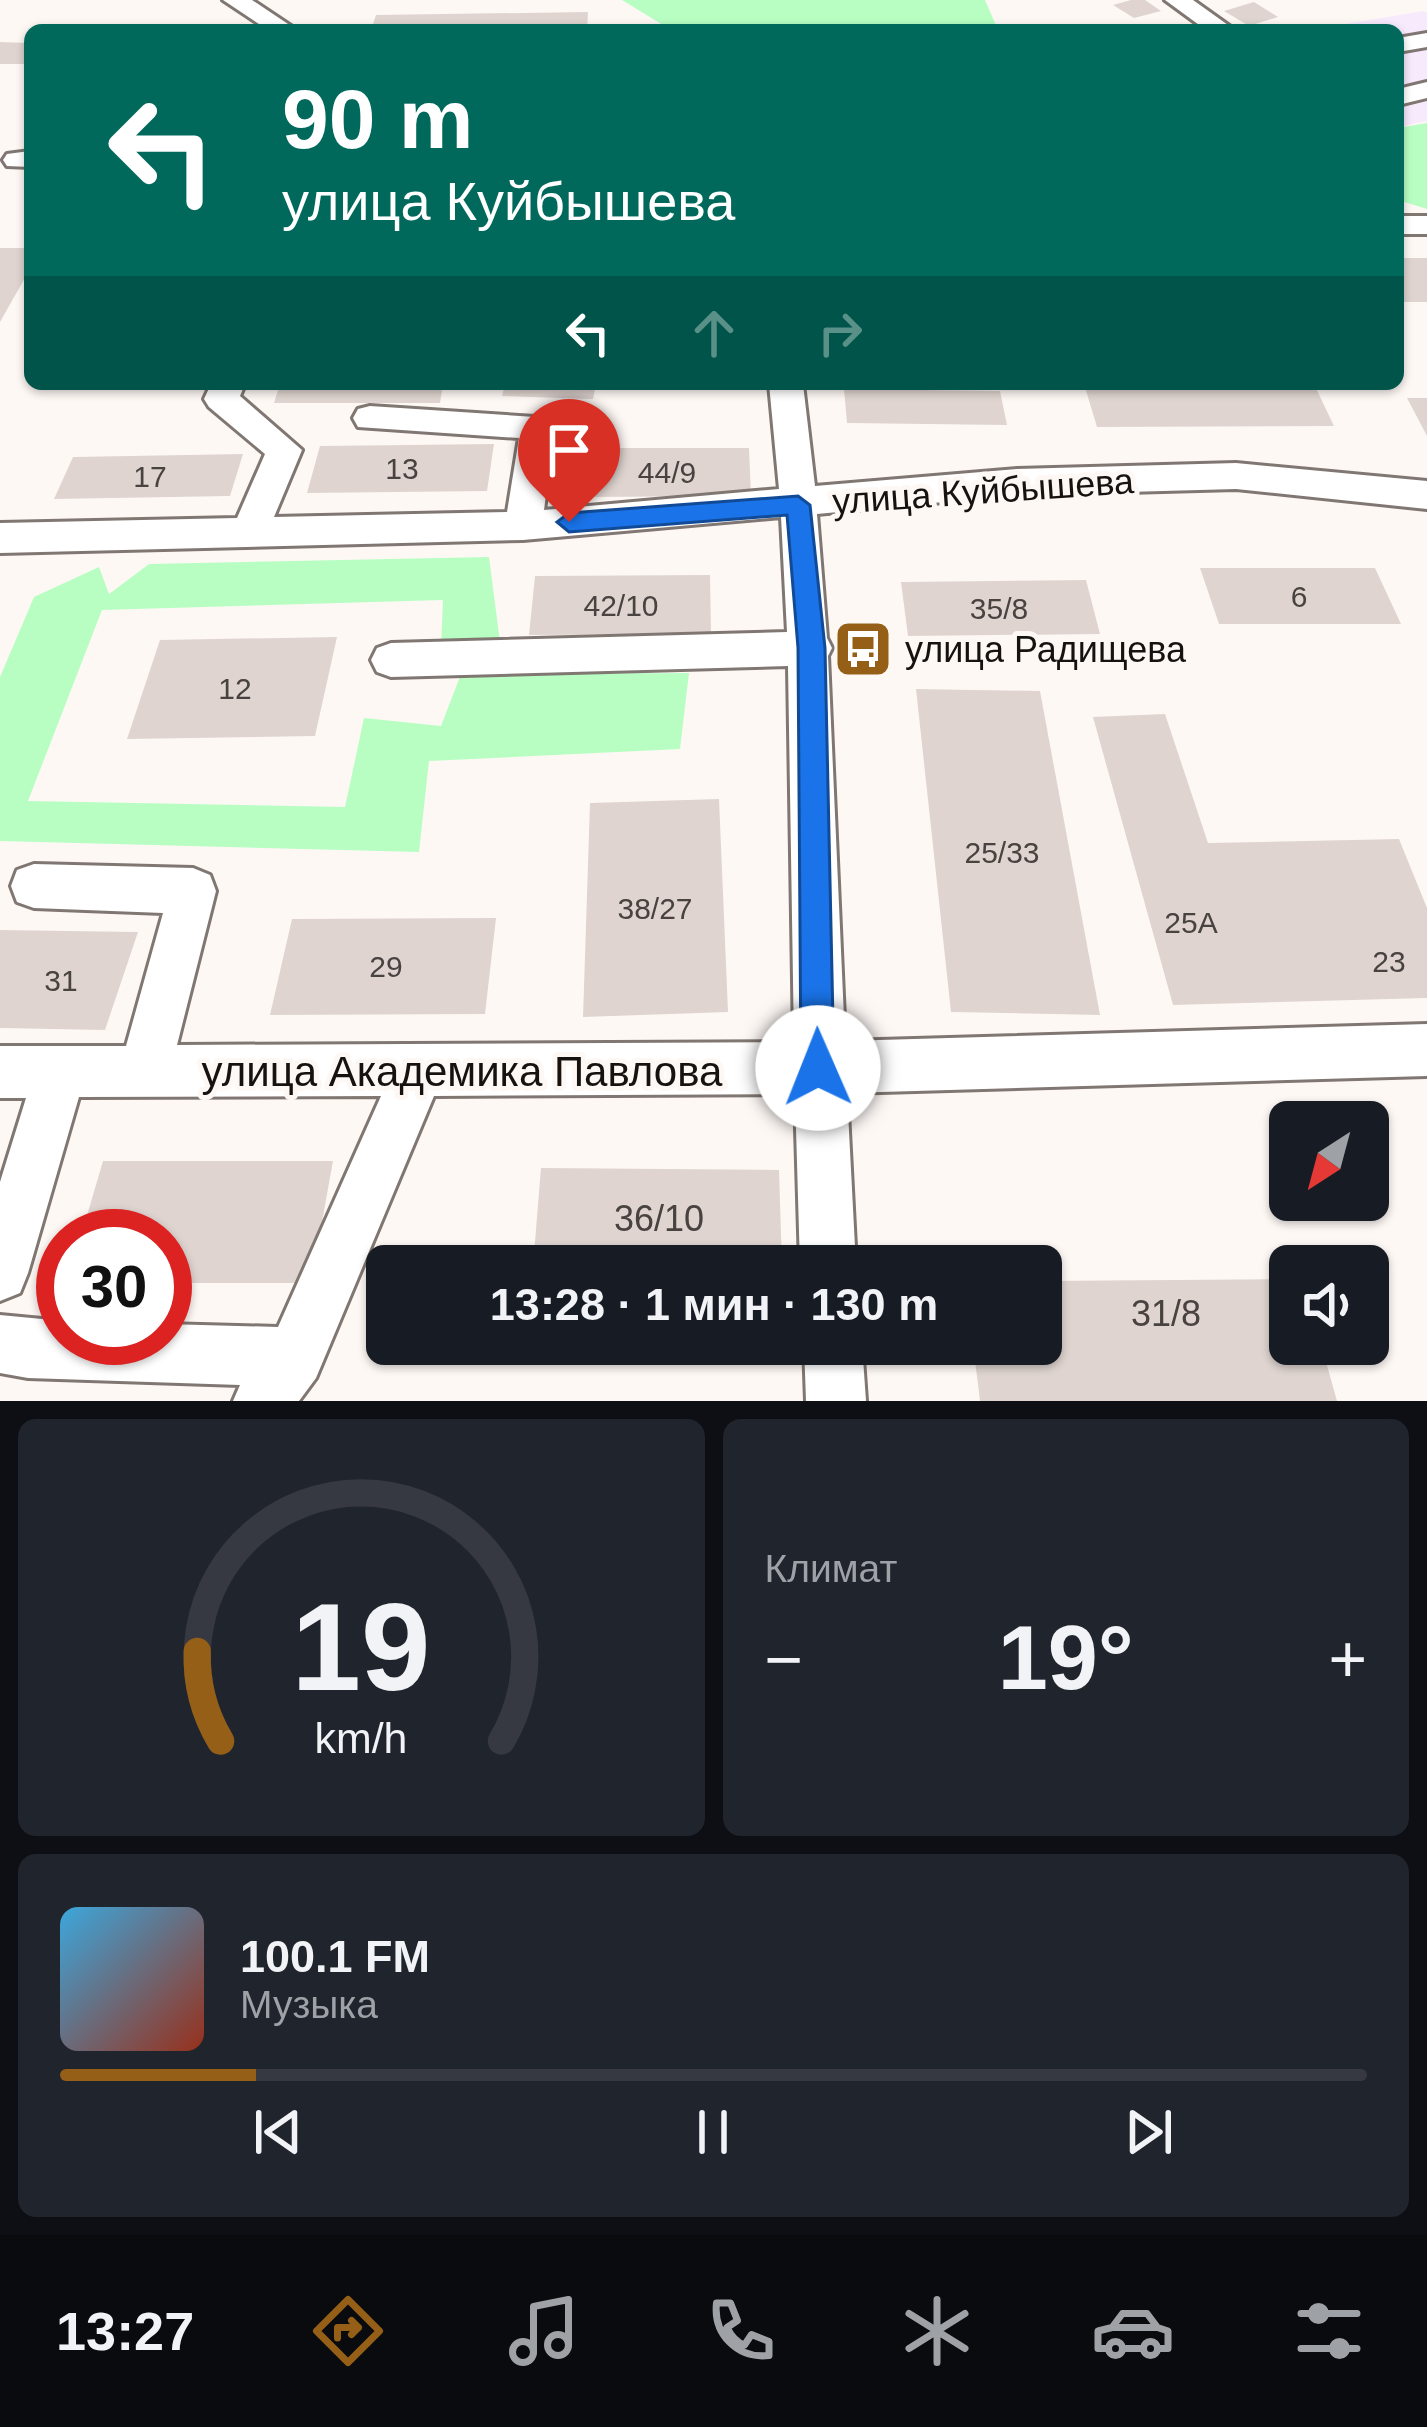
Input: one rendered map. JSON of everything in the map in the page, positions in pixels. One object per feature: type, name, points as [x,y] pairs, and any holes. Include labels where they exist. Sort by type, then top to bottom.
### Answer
[{"type":"street","points":[[235,0],[275,24]]},
{"type":"street","points":[[1177,0],[1214,24]]},
{"type":"street","points":[[225,390],[221,399],[284,450],[250,531]]},
{"type":"street","points":[[786,390],[812,648],[818,1068],[827,1245]]},
{"type":"street","points":[[370,418],[538,428],[523,526]]},
{"type":"street","name":"улица Куйбышева","points":[[17,537],[523,526],[1017,482],[1236,476],[1427,495]]},
{"type":"street","points":[[391,660],[812,648]]},
{"type":"street","points":[[34,886],[193,891],[144,1073]]},
{"type":"street","name":"улица Академика Павлова","points":[[27,1072],[818,1068],[1427,1051]]},
{"type":"street","points":[[0,1273],[27,1072]]},
{"type":"street","points":[[0,1344],[279,1379],[418,1072]]},
{"type":"street","points":[[834,1365],[836,1401]]},
{"type":"shaded area","points":[[1427,13],[1427,121],[1404,126],[1404,24],[1345,24]]},
{"type":"green space","points":[[622,0],[985,0],[995,24],[661,24]]},
{"type":"green space","points":[[1427,123],[1427,209],[1404,202],[1404,127]]},
{"type":"green space","points":[[489,557],[500,642],[441,646],[443,600],[102,610],[28,801],[345,807],[364,718],[441,726],[461,674],[689,673],[680,749],[429,761],[419,852],[0,841],[0,677],[34,597],[99,567],[109,594],[149,564]]},
{"type":"building","points":[[1145,0],[1161,11],[1134,18],[1113,5]]},
{"type":"building","points":[[1254,2],[1278,17],[1246,24],[1224,11]]},
{"type":"building","points":[[588,12],[587,24],[373,24],[376,15]]},
{"type":"building","points":[[0,42],[24,43],[24,64],[0,64]]},
{"type":"building","points":[[0,248],[24,248],[24,280],[0,322]]},
{"type":"building","points":[[1404,258],[1427,258],[1427,302],[1404,302]]},
{"type":"building","points":[[278,390],[442,390],[440,403],[274,403]]},
{"type":"building","points":[[504,390],[595,390],[593,399],[502,396]]},
{"type":"building","points":[[844,390],[922,390],[1000,391],[1007,425],[847,423]]},
{"type":"building","points":[[1086,390],[1317,390],[1334,426],[1097,427]]},
{"type":"building","points":[[1407,398],[1427,398],[1427,436]]},
{"type":"building","points":[[494,444],[487,491],[307,493],[320,446]]},
{"type":"building","points":[[587,448],[749,448],[751,496],[582,497]]},
{"type":"building","points":[[243,454],[230,496],[54,499],[73,457]]},
{"type":"building","points":[[1200,568],[1375,568],[1401,624],[1219,624]]},
{"type":"building","points":[[710,575],[711,634],[529,635],[535,576]]},
{"type":"building","points":[[1086,580],[1100,634],[908,636],[901,582]]},
{"type":"building","points":[[337,637],[315,736],[127,739],[160,640]]},
{"type":"building","points":[[916,689],[1040,691],[1100,1015],[951,1012]]},
{"type":"building","points":[[1165,714],[1208,843],[1399,839],[1427,908],[1427,998],[1173,1005],[1093,717]]},
{"type":"building","points":[[719,799],[728,1012],[583,1017],[590,803]]},
{"type":"building","points":[[496,918],[485,1014],[270,1015],[292,919]]},
{"type":"building","points":[[0,930],[138,932],[105,1030],[0,1028]]},
{"type":"building","points":[[103,1161],[333,1161],[311,1283],[192,1283],[192,1209],[89,1209]]},
{"type":"building","points":[[541,1168],[779,1170],[781,1245],[535,1245]]},
{"type":"building","points":[[1269,1279],[1269,1365],[1327,1365],[1337,1401],[980,1401],[976,1365],[1062,1365],[1062,1281]]},
{"type":"place","name":"улица Радищева","points":[[863,649]]},
{"type":"route","points":[[569,522],[798,505],[812,648],[818,1068]]}]
